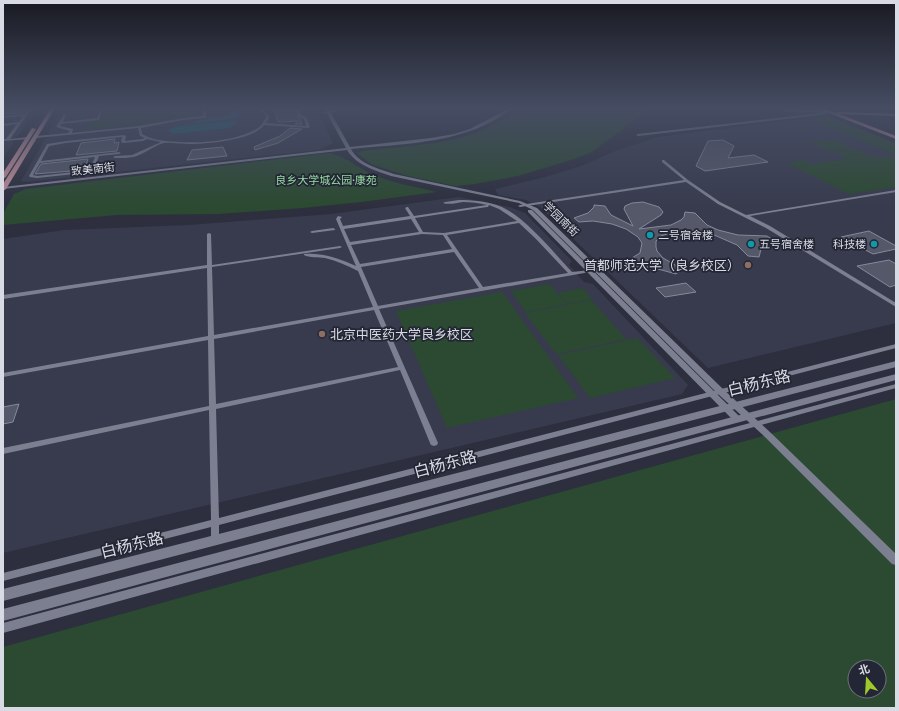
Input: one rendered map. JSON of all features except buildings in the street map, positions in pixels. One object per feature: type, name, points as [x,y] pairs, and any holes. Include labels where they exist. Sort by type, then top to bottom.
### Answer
[{"type":"main road","points":[[3,177],[26,141]]},
{"type":"main road","points":[[3,188],[33,141]]},
{"type":"main road","name":"白杨东路","points":[[3,595],[896,364]]},
{"type":"main road","name":"白杨东路","points":[[3,615],[896,377]]},
{"type":"street","points":[[75,141],[48,145],[31,176],[37,178],[84,172],[93,168],[96,157]]},
{"type":"street","points":[[38,162],[118,155],[139,150],[141,141]]},
{"type":"street","points":[[160,141],[191,144],[212,141]]},
{"type":"street","name":"学园南街","points":[[341,141],[351,158],[362,166],[389,176],[535,209],[721,392],[730,407]]},
{"type":"street","name":"致美南街","points":[[3,188],[406,141]]},
{"type":"street","points":[[118,155],[133,157],[163,142]]},
{"type":"street","points":[[663,161],[687,181],[719,203],[768,227],[896,305]]},
{"type":"street","points":[[522,205],[687,181]]},
{"type":"street","points":[[745,216],[896,191]]},
{"type":"street","points":[[445,203],[464,200],[500,208],[520,222],[571,274]]},
{"type":"street","name":"学园南街","points":[[522,205],[534,215],[711,394],[730,407],[742,418],[756,425],[768,435],[896,561]]},
{"type":"street","points":[[342,228],[493,206]]},
{"type":"street","points":[[407,208],[422,233]]},
{"type":"street","points":[[340,217],[338,219],[434,442]]},
{"type":"street","points":[[349,244],[422,233],[444,234],[520,222]]},
{"type":"street","points":[[312,232],[333,229]]},
{"type":"street","points":[[209,234],[215,540]]},
{"type":"street","points":[[444,234],[482,289]]},
{"type":"street","points":[[3,297],[340,247]]},
{"type":"street","points":[[289,254],[327,257],[360,269],[455,250]]},
{"type":"street","points":[[3,375],[590,271]]},
{"type":"street","points":[[3,577],[896,346]]},
{"type":"street","points":[[3,452],[402,368]]},
{"type":"street","points":[[3,628],[896,386]]},
{"type":"shaded area","points":[[3,141],[14,142],[3,157]]},
{"type":"shaded area","points":[[44,141],[332,141],[333,143],[318,150],[27,182],[21,181]]},
{"type":"shaded area","name":"首都师范大学（良乡校区）","points":[[645,141],[863,141],[896,155],[896,323],[708,368],[540,207],[526,200],[498,195],[495,189],[545,177],[584,165],[615,151]]},
{"type":"shaded area","name":"北京中医药大学良乡校区","points":[[459,197],[510,207],[525,213],[572,261],[569,265],[584,282],[593,284],[688,385],[682,394],[3,553],[3,239],[64,230],[189,225],[331,214]]},
{"type":"green space","points":[[447,141],[607,141],[592,152],[518,176],[455,186],[404,175],[371,164],[357,153],[362,151]]},
{"type":"green space","points":[[838,141],[855,149],[831,152],[810,142]]},
{"type":"green space","points":[[862,141],[891,141],[896,143],[896,155]]},
{"type":"green space","points":[[857,150],[876,158],[896,156],[896,187],[849,194],[786,163],[804,160],[811,164],[846,159],[834,153]]},
{"type":"green space","name":"良乡大学城公园·康苑","points":[[330,153],[342,157],[384,179],[437,192],[303,208],[219,214],[117,215],[3,225],[3,214],[14,194],[26,189]]},
{"type":"green space","points":[[549,284],[566,304],[526,312],[511,291]]},
{"type":"green space","points":[[582,288],[592,299],[567,304],[558,293]]},
{"type":"green space","points":[[502,292],[578,398],[447,428],[396,311]]},
{"type":"green space","points":[[591,300],[626,339],[556,354],[525,313]]},
{"type":"green space","points":[[637,338],[675,378],[590,398],[558,355]]},
{"type":"green space","points":[[896,399],[896,708],[3,708],[3,647]]},
{"type":"place","name":"二号宿舍楼","points":[[650,235]]},
{"type":"place","name":"五号宿舍楼","points":[[751,244]]},
{"type":"place","name":"科技楼","points":[[874,244]]},
{"type":"place","name":"首都师范大学（良乡校区）","points":[[748,265]]},
{"type":"place","name":"北京中医药大学良乡校区","points":[[322,334]]}]
